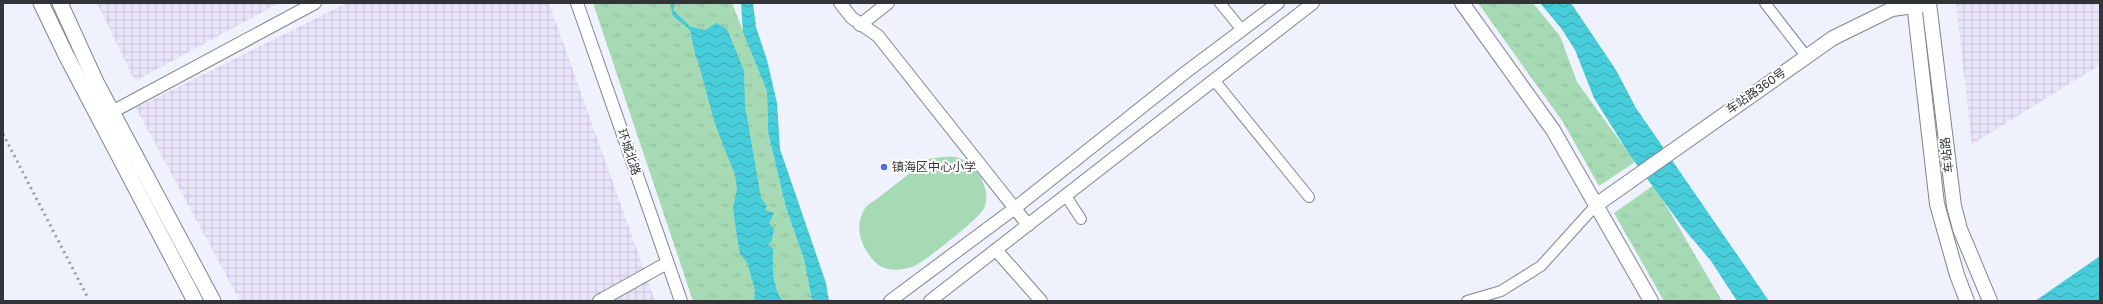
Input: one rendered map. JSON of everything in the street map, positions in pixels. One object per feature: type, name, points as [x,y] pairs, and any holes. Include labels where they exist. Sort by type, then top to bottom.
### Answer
[{"type":"main road","points":[[41,3],[95,111],[195,301]]},
{"type":"main road","points":[[60,3],[112,112],[213,301]]},
{"type":"main road","points":[[1462,3],[1553,130],[1651,301]]},
{"type":"main road","name":"车站路360号","points":[[1596,205],[1833,38],[1892,10],[1914,4],[1929,3]]},
{"type":"main road","name":"车站路","points":[[1929,3],[1954,206],[1960,228],[1990,301]]},
{"type":"main road","name":"车站路","points":[[1914,4],[1937,204],[1957,275],[1967,301]]},
{"type":"street","points":[[112,112],[315,3]]},
{"type":"street","name":"环城北路","points":[[577,3],[681,301]]},
{"type":"street","points":[[840,3],[852,18],[860,25],[878,36],[1028,225]]},
{"type":"street","points":[[860,25],[888,3]]},
{"type":"street","points":[[1220,3],[1242,30]]},
{"type":"street","points":[[890,301],[1014,208],[1278,3]]},
{"type":"street","points":[[930,301],[1313,3]]},
{"type":"street","points":[[1765,3],[1806,56]]},
{"type":"street","points":[[1214,80],[1309,197]]},
{"type":"street","points":[[1066,196],[1082,219]]},
{"type":"street","points":[[1467,301],[1501,291],[1541,266],[1596,205]]},
{"type":"street","points":[[996,250],[1041,301]]},
{"type":"street","points":[[599,301],[668,263]]},
{"type":"shaded area","points":[[97,3],[279,3],[135,81]]},
{"type":"shaded area","points":[[347,3],[549,3],[655,301],[240,301],[136,108]]},
{"type":"shaded area","points":[[1956,3],[2100,3],[2100,65],[1972,144]]},
{"type":"green space","points":[[593,3],[732,3],[767,91],[768,132],[786,208],[804,259],[812,301],[693,301]]},
{"type":"green space","points":[[1478,3],[1533,3],[1560,36],[1577,82],[1635,162],[1599,186],[1563,122]]},
{"type":"green space","points":[[941,157],[959,158],[972,166],[982,180],[985,188],[986,203],[983,210],[961,232],[918,264],[912,267],[896,270],[881,267],[869,255],[860,236],[859,230],[861,216],[865,208],[928,159]]},
{"type":"green space","points":[[1654,185],[1722,301],[1664,301],[1614,213]]},
{"type":"water","points":[[670,3],[674,3],[674,11],[691,27],[706,30],[716,23],[727,29],[744,71],[745,106],[761,198],[767,206],[765,210],[774,213],[769,224],[774,228],[772,240],[768,245],[773,248],[773,269],[776,289],[783,301],[754,301],[755,290],[747,262],[740,254],[736,230],[733,208],[737,189],[735,175],[715,124],[696,58],[690,30],[673,16]]},
{"type":"water","points":[[741,3],[753,3],[756,27],[767,60],[777,103],[780,149],[826,283],[829,301],[812,301],[804,259],[786,208],[768,132],[767,91],[743,32]]},
{"type":"water","points":[[1540,3],[1571,3],[1616,70],[1636,108],[1769,301],[1737,301],[1711,261],[1684,229],[1629,154],[1594,98],[1575,50],[1561,28]]},
{"type":"water","points":[[2100,256],[2100,301],[2035,301]]},
{"type":"railway","points":[[3,134],[88,298]]},
{"type":"place","name":"镇海区中心小学","points":[[884,167]]}]
